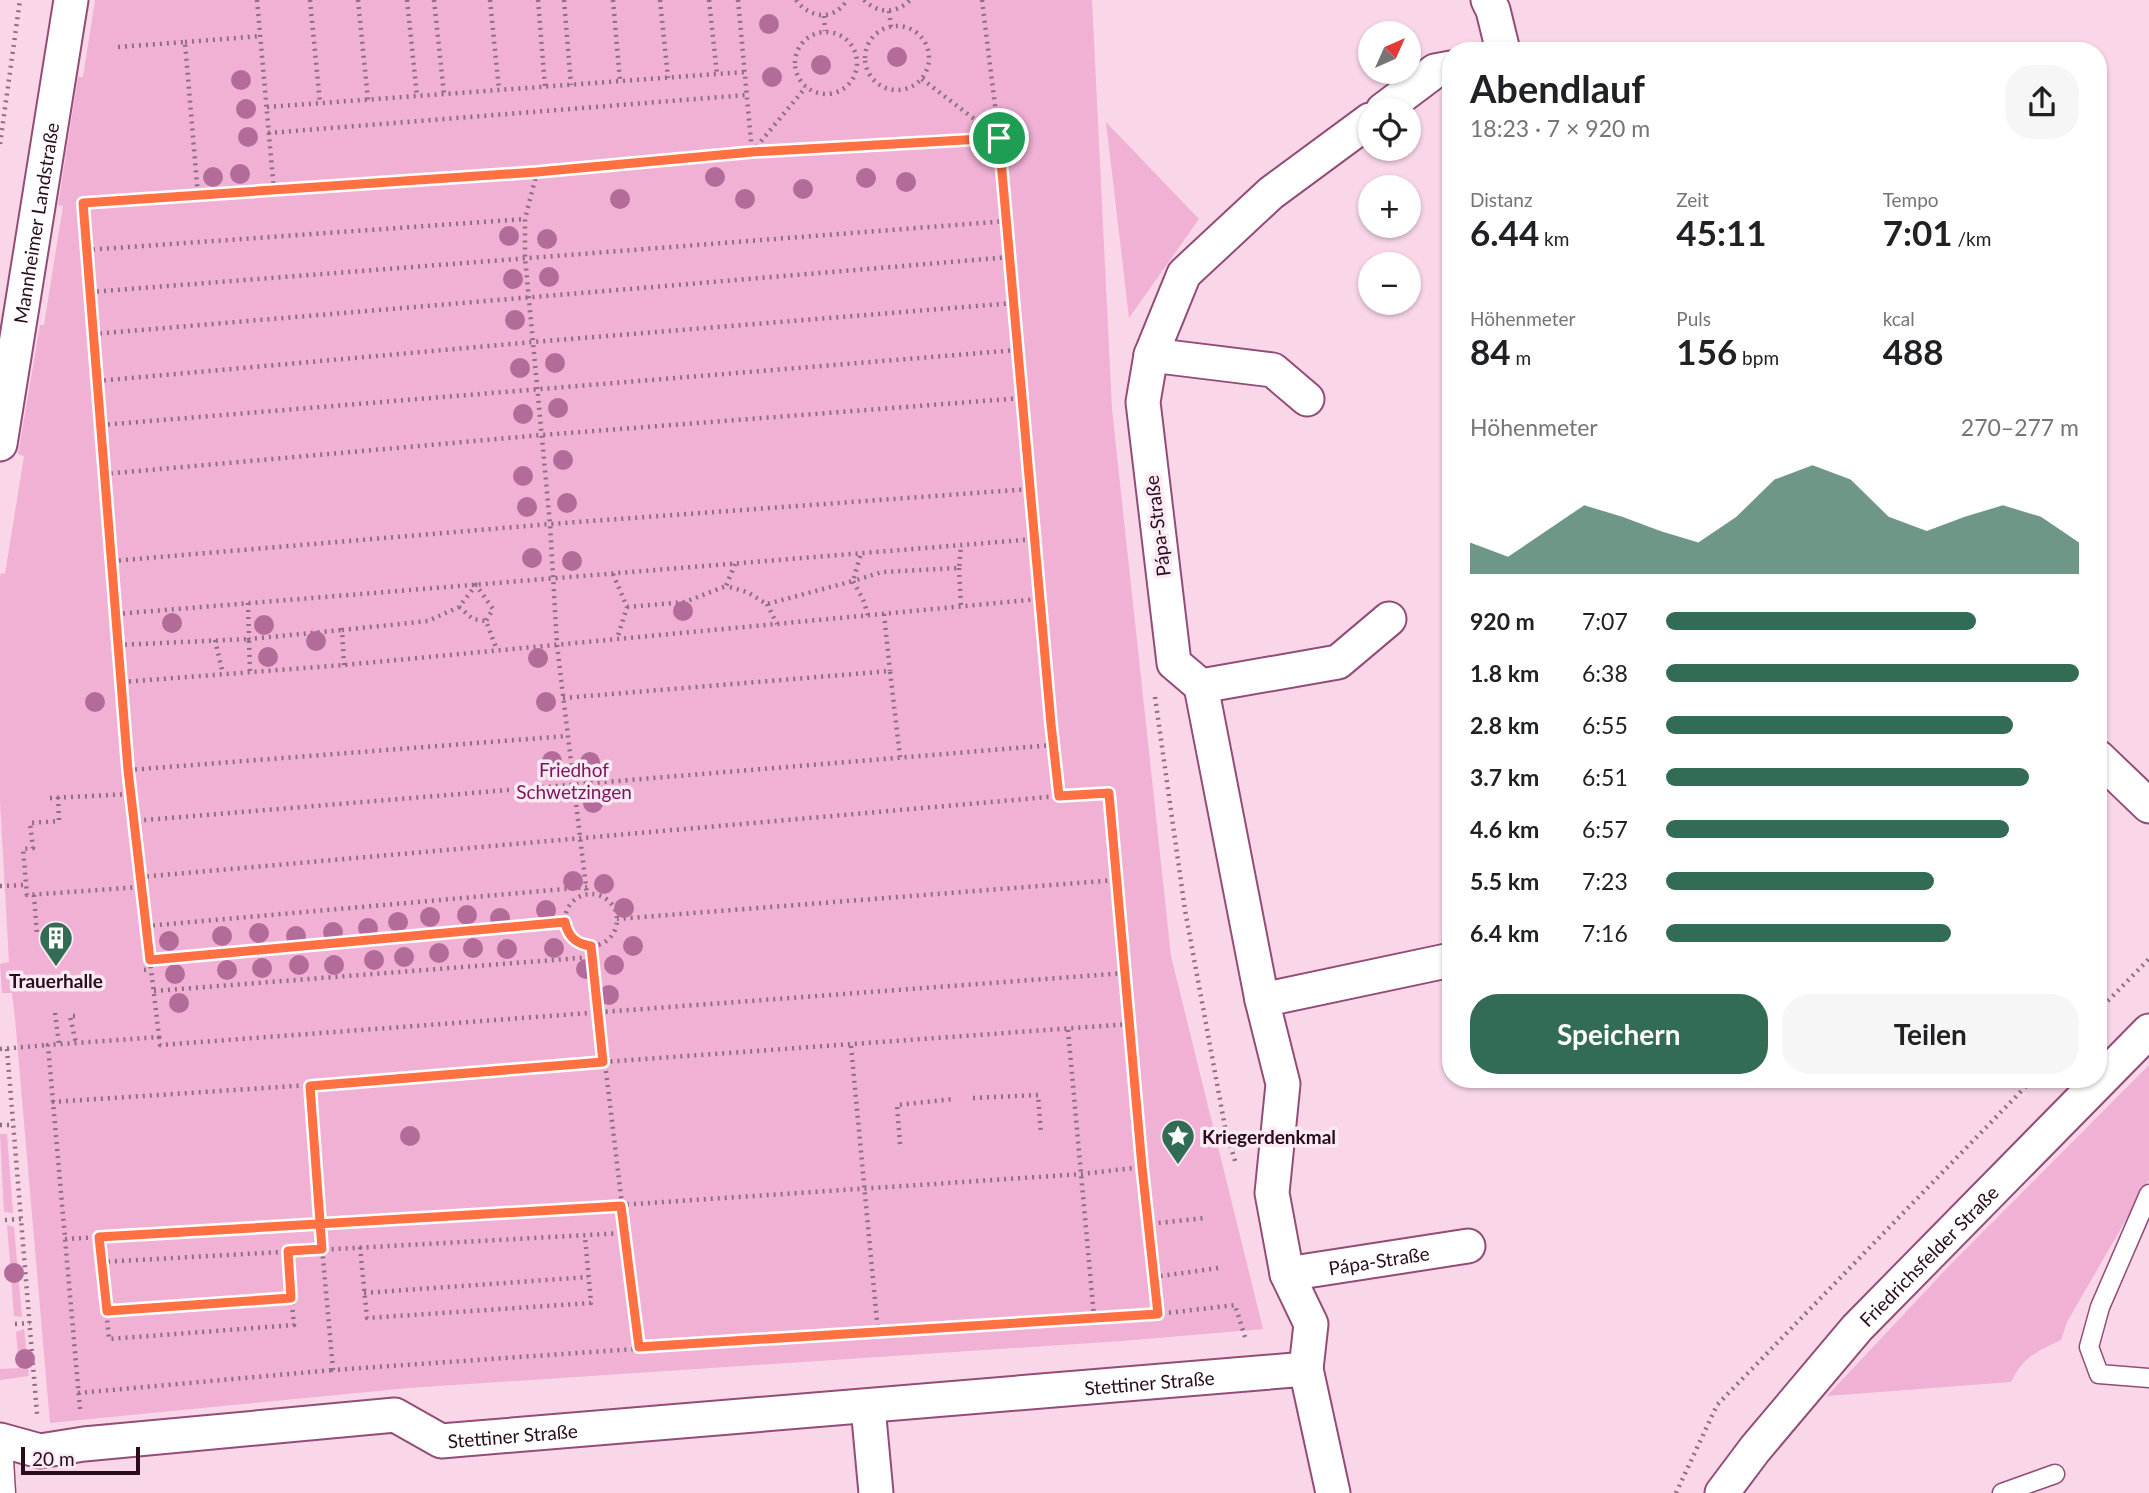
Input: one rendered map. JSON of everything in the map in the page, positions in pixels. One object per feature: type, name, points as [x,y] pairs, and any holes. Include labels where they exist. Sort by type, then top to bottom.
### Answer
[{"type":"street","name":"Mannheimer Landstraße","points":[[0,444],[71,0]]},
{"type":"street","points":[[1488,0],[1501,42]]},
{"type":"street","points":[[1399,98],[1435,71],[1442,70]]},
{"type":"street","name":"Pápa-Straße","points":[[1201,686],[1174,663],[1143,402],[1151,355],[1184,274],[1271,193],[1358,129]]},
{"type":"street","points":[[1151,355],[1273,370],[1307,399]]},
{"type":"street","points":[[1333,1493],[1307,1369],[1311,1324],[1287,1274],[1272,1193],[1283,1084],[1262,1000],[1201,686],[1338,662],[1389,619]]},
{"type":"street","points":[[2107,766],[2149,806]]},
{"type":"street","points":[[1262,1000],[1442,962]]},
{"type":"street","name":"Friedrichsfelder Straße","points":[[2107,1074],[2149,1031]]},
{"type":"street","name":"Friedrichsfelder Straße","points":[[1723,1493],[1755,1449],[1857,1328],[2093,1088]]},
{"type":"street","name":"Pápa-Straße","points":[[1287,1274],[1468,1245]]},
{"type":"street","name":"Stettiner Straße","points":[[1,1441],[40,1451],[84,1444],[396,1415],[441,1441],[1307,1369]]},
{"type":"street","points":[[868,1406],[876,1493]]},
{"type":"lane","points":[[2149,1194],[2100,1307],[2089,1347],[2099,1374],[2149,1378]]},
{"type":"lane","points":[[1,1441],[6,1493]]},
{"type":"lane","points":[[2002,1493],[2055,1474]]},
{"type":"path","points":[[0,144],[20,0]]},
{"type":"path","points":[[257,0],[274,191]]},
{"type":"path","points":[[310,0],[320,103]]},
{"type":"path","points":[[358,0],[368,100]]},
{"type":"path","points":[[407,0],[416,96]]},
{"type":"path","points":[[434,0],[444,94]]},
{"type":"path","points":[[490,0],[499,90]]},
{"type":"path","points":[[538,0],[545,86]]},
{"type":"path","points":[[564,0],[571,85]]},
{"type":"path","points":[[613,0],[620,81]]},
{"type":"path","points":[[660,0],[668,78]]},
{"type":"path","points":[[709,0],[716,74]]},
{"type":"path","points":[[738,0],[752,152]]},
{"type":"path","points":[[796,0],[808,12],[824,16],[839,10],[848,0]]},
{"type":"path","points":[[864,0],[878,10],[889,11],[901,8],[910,0]]},
{"type":"path","points":[[982,0],[999,138],[1059,796]]},
{"type":"path","points":[[889,11],[891,27]]},
{"type":"path","points":[[824,16],[825,32]]},
{"type":"path","points":[[891,27],[904,27],[923,38],[930,58],[922,79],[901,91],[884,88],[872,78],[867,71],[865,57],[868,44],[874,35],[891,27]]},
{"type":"path","points":[[825,32],[843,36],[851,43],[856,58],[853,78],[843,89],[828,94],[806,87],[795,69],[794,58],[798,48],[812,34],[825,32]]},
{"type":"path","points":[[118,47],[261,36]]},
{"type":"path","points":[[186,42],[198,196]]},
{"type":"path","points":[[856,58],[865,57]]},
{"type":"path","points":[[267,107],[744,72]]},
{"type":"path","points":[[922,79],[999,138]]},
{"type":"path","points":[[752,152],[806,87]]},
{"type":"path","points":[[268,133],[746,95]]},
{"type":"path","points":[[999,138],[752,152],[537,172],[83,203],[130,794],[160,1045],[1125,973]]},
{"type":"path","points":[[537,172],[525,219],[525,257],[550,524],[557,645],[587,895]]},
{"type":"path","points":[[86,250],[525,219]]},
{"type":"path","points":[[90,292],[1007,221]]},
{"type":"path","points":[[93,334],[1010,257]]},
{"type":"path","points":[[97,380],[1014,303]]},
{"type":"path","points":[[101,425],[1018,350]]},
{"type":"path","points":[[104,474],[542,435],[1022,398]]},
{"type":"path","points":[[111,561],[550,524],[1030,489]]},
{"type":"path","points":[[116,614],[1035,539]]},
{"type":"path","points":[[961,545],[961,607]]},
{"type":"path","points":[[862,553],[853,581],[868,615]]},
{"type":"path","points":[[726,586],[735,564]]},
{"type":"path","points":[[767,604],[882,572],[960,568]]},
{"type":"path","points":[[613,574],[627,607],[617,639]]},
{"type":"path","points":[[118,645],[248,639],[428,621],[460,607],[476,585]]},
{"type":"path","points":[[476,585],[493,609],[486,621],[496,650]]},
{"type":"path","points":[[627,607],[685,602],[726,586],[747,592],[767,604],[777,624]]},
{"type":"path","points":[[122,682],[344,665],[1040,599]]},
{"type":"path","points":[[248,603],[250,672]]},
{"type":"path","points":[[460,607],[473,620],[486,621]]},
{"type":"path","points":[[884,614],[900,757]]},
{"type":"path","points":[[342,630],[344,665]]},
{"type":"path","points":[[215,640],[223,674]]},
{"type":"path","points":[[563,698],[890,671]]},
{"type":"path","points":[[128,770],[567,736]]},
{"type":"path","points":[[133,821],[1053,745]]},
{"type":"path","points":[[139,877],[1109,793],[1142,1167],[1158,1314]]},
{"type":"path","points":[[50,798],[130,794]]},
{"type":"path","points":[[37,935],[26,885],[23,849],[33,848],[30,823],[59,821],[58,797]]},
{"type":"path","points":[[617,919],[1116,880]]},
{"type":"path","points":[[0,886],[26,885]]},
{"type":"path","points":[[30,895],[141,887]]},
{"type":"path","points":[[145,926],[587,887]]},
{"type":"path","points":[[587,895],[604,898],[615,911],[617,919],[612,935],[599,945],[591,946],[576,942],[567,929],[565,914],[573,901],[587,895]]},
{"type":"path","points":[[150,960],[565,922]]},
{"type":"path","points":[[591,946],[639,1347]]},
{"type":"path","points":[[154,991],[592,957]]},
{"type":"path","points":[[2107,1002],[2149,959]]},
{"type":"path","points":[[144,970],[151,969]]},
{"type":"path","points":[[55,1013],[59,1044]]},
{"type":"path","points":[[75,1016],[70,1016],[76,1043]]},
{"type":"path","points":[[52,1102],[310,1086],[1130,1024]]},
{"type":"path","points":[[1068,1030],[1094,1317]]},
{"type":"path","points":[[40,1451],[13,1125],[3,1049],[159,1037]]},
{"type":"path","points":[[48,1045],[80,1411]]},
{"type":"path","points":[[850,1046],[878,1332]]},
{"type":"path","points":[[310,1086],[333,1370]]},
{"type":"path","points":[[1676,1493],[1717,1405],[2024,1088]]},
{"type":"path","points":[[973,1098],[1038,1095],[1041,1134]]},
{"type":"path","points":[[900,1144],[897,1105],[953,1099]]},
{"type":"path","points":[[0,1125],[13,1125]]},
{"type":"path","points":[[65,1239],[621,1206],[1082,1174],[1142,1167]]},
{"type":"path","points":[[1149,1224],[1205,1217]]},
{"type":"path","points":[[5,1220],[21,1219]]},
{"type":"path","points":[[101,1262],[624,1233]]},
{"type":"path","points":[[99,1237],[109,1339],[294,1325],[288,1251]]},
{"type":"path","points":[[360,1247],[367,1318],[591,1303],[585,1237]]},
{"type":"path","points":[[1154,1277],[1218,1268]]},
{"type":"path","points":[[364,1293],[588,1277]]},
{"type":"path","points":[[107,1311],[291,1298]]},
{"type":"path","points":[[78,1393],[333,1370],[639,1347],[1158,1314],[1235,1305],[1243,1331]]},
{"type":"path","points":[[15,1324],[30,1323]]},
{"type":"green space","name":"Friedhof Schwetzingen","points":[[95,0],[1092,0],[1112,409],[1171,956],[1263,1329],[1122,1341],[408,1388],[50,1423],[15,1018],[12,993],[2,993],[0,964],[9,962],[0,801],[0,577],[1,573],[5,574],[24,456],[18,454],[40,325],[44,325],[63,206],[58,205],[78,77],[83,77]]},
{"type":"green space","points":[[1106,122],[1199,219],[1129,318]]},
{"type":"green space","points":[[2149,1065],[2149,1180],[2067,1322],[2061,1340],[2032,1356],[2021,1366],[2011,1382],[1827,1396],[1950,1265]]},
{"type":"green space","points":[[0,1134],[7,1134],[13,1213],[4,1212]]},
{"type":"green space","points":[[7,1225],[14,1227],[22,1317],[14,1316]]},
{"type":"green space","points":[[24,1329],[29,1376],[0,1380],[0,1369],[19,1368],[16,1332]]},
{"type":"place","name":"Trauerhalle","points":[[56,968]]},
{"type":"place","name":"Kriegerdenkmal","points":[[1178,1166]]},
{"type":"route","points":[[999,138],[752,152],[537,172],[83,203],[128,770],[150,960],[565,922],[570,936],[576,942],[591,946],[603,1062],[310,1086],[320,1225],[322,1249],[288,1251],[291,1298],[107,1311],[99,1237],[320,1225],[621,1206],[639,1347],[1158,1314],[1142,1167],[1109,793],[1059,796],[999,138]]}]
